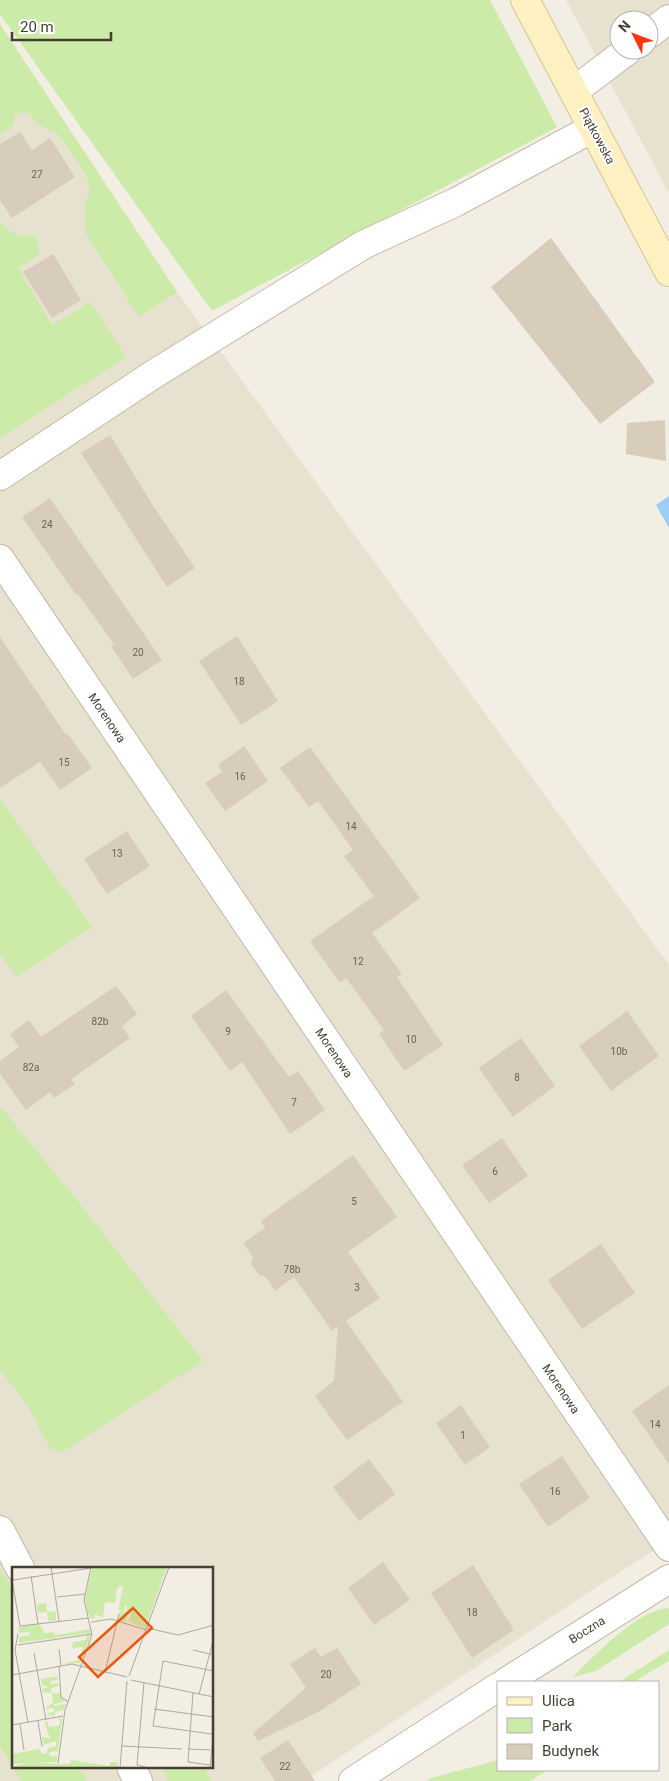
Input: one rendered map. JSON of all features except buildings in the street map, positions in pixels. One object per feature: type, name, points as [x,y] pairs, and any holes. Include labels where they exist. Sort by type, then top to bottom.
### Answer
[{"type":"main road","name":"Piątkowska","points":[[526,0],[669,272]]},
{"type":"street","points":[[574,91],[615,60]]},
{"type":"street","points":[[0,476],[154,374],[363,245],[456,202],[593,128]]},
{"type":"street","name":"Morenowa","points":[[0,559],[669,1547]]},
{"type":"street","points":[[0,1530],[19,1567]]},
{"type":"street","name":"Boczna","points":[[508,1681],[669,1579]]},
{"type":"street","points":[[353,1781],[497,1689]]},
{"type":"street","points":[[132,1768],[138,1781]]},
{"type":"shaded area","points":[[566,0],[669,0],[669,193]]},
{"type":"shaded area","points":[[0,24],[177,292],[669,965],[669,1541],[304,1781],[0,1781]]},
{"type":"green space","points":[[0,0],[490,0],[557,127],[212,311],[0,14]]},
{"type":"green space","points":[[0,24],[177,292],[139,317],[85,232],[85,204],[90,190],[86,174],[57,133],[35,123],[31,114],[23,112],[15,115],[14,125],[0,134]]},
{"type":"green space","points":[[0,222],[8,230],[16,234],[24,236],[35,235],[40,254],[18,268],[52,325],[90,302],[126,357],[0,438]]},
{"type":"green space","points":[[0,799],[92,927],[17,977],[0,954]]},
{"type":"green space","points":[[0,1106],[84,1209],[203,1361],[62,1452],[50,1448],[27,1405],[0,1370]]},
{"type":"green space","points":[[0,1567],[12,1589],[12,1766],[0,1746]]},
{"type":"green space","points":[[669,1608],[669,1624],[596,1671],[573,1677],[631,1624],[657,1610]]},
{"type":"green space","points":[[669,1650],[669,1661],[635,1681],[621,1681]]},
{"type":"green space","points":[[497,1760],[497,1771],[546,1771],[530,1781],[426,1781]]},
{"type":"green space","points":[[13,1768],[80,1768],[87,1781],[21,1781]]},
{"type":"green space","points":[[162,1768],[204,1768],[211,1781],[169,1781]]},
{"type":"water","points":[[669,496],[669,528],[656,505]]}]
